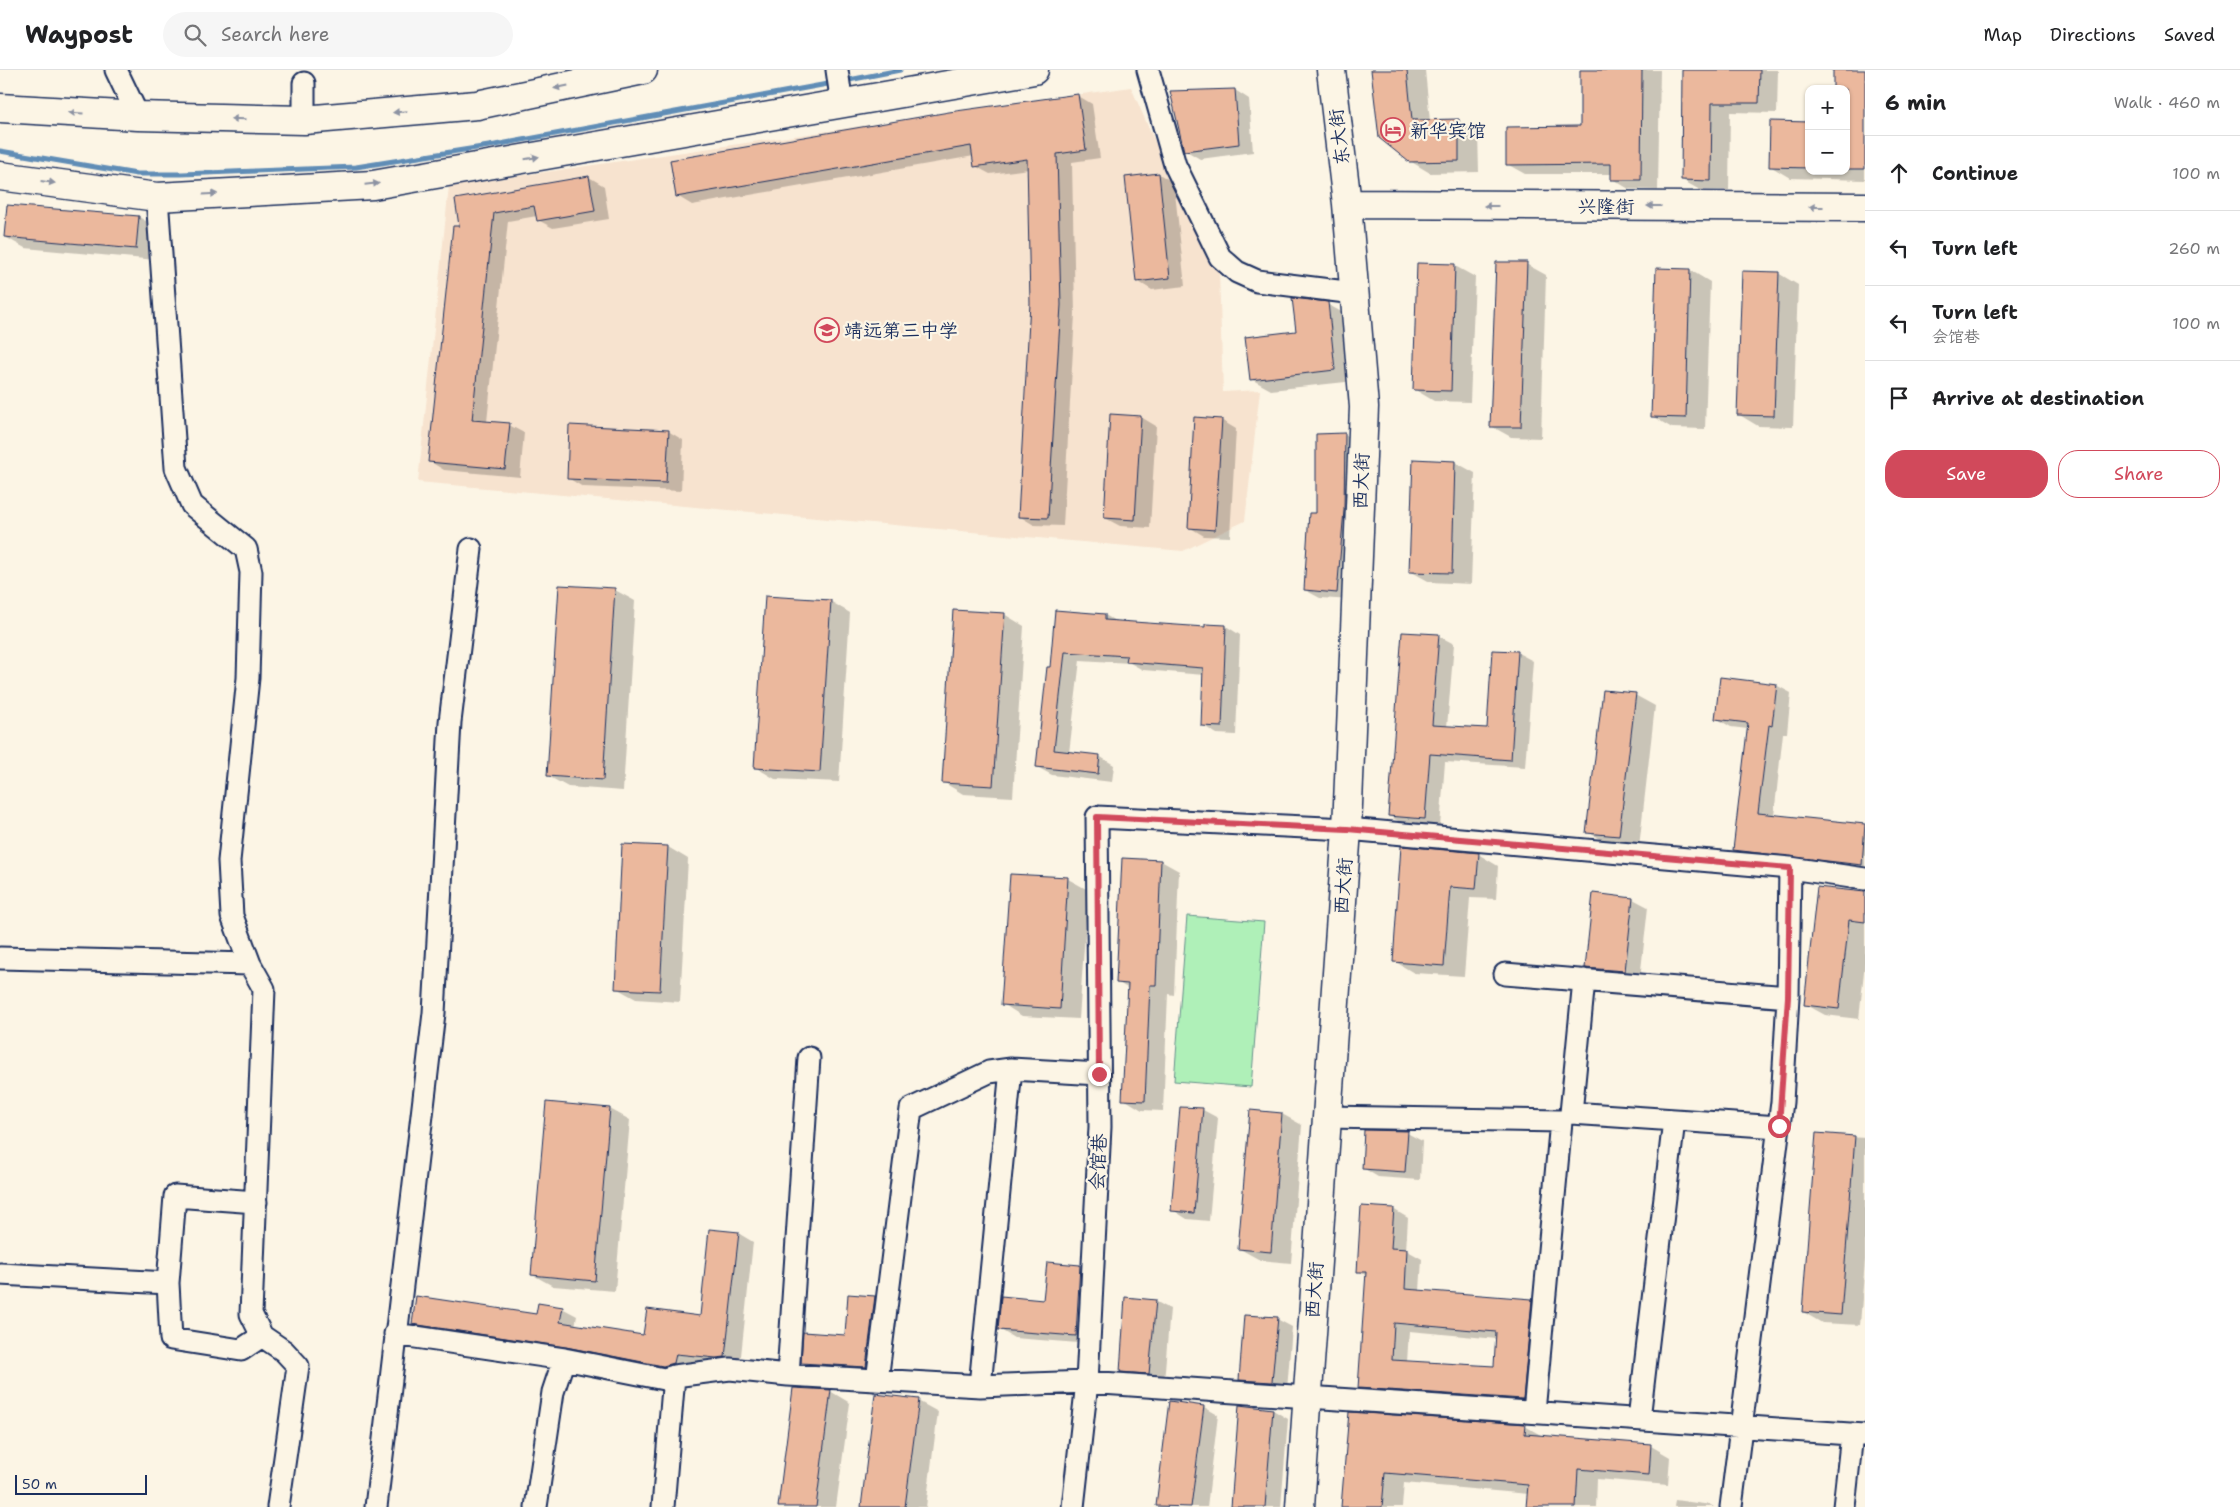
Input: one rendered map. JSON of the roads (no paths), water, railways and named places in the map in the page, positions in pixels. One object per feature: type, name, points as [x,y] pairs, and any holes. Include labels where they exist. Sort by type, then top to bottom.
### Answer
[{"type":"main road","points":[[0,108],[138,116],[304,120],[476,105],[642,70]]},
{"type":"main road","points":[[0,176],[157,196],[373,185],[841,99],[1034,70]]},
{"type":"main road","name":"东大街","points":[[1330,70],[1348,214]]},
{"type":"main road","name":"兴隆街","points":[[1348,214],[1865,207]]},
{"type":"main road","name":"西大街","points":[[1300,1507],[1306,1396],[1347,829],[1364,407],[1348,214]]},
{"type":"main road","name":"兴隆街","points":[[1348,214],[1865,226]]},
{"type":"street","points":[[116,70],[138,116]]},
{"type":"street","points":[[837,70],[841,99]]},
{"type":"street","points":[[1148,70],[1175,165],[1220,257],[1236,272],[1257,281],[1354,293]]},
{"type":"street","points":[[304,83],[304,120]]},
{"type":"street","points":[[157,196],[176,468],[192,505],[246,549],[251,572],[248,678],[229,861],[232,916],[250,964],[264,989],[251,1314],[262,1336],[284,1350],[298,1366],[278,1507]]},
{"type":"street","points":[[376,1507],[434,1013],[450,722],[471,549]]},
{"type":"street","name":"会馆巷","points":[[1073,1507],[1087,1382],[1100,1127],[1097,817],[1347,829]]},
{"type":"street","points":[[1347,829],[1790,868],[1865,880]]},
{"type":"street","points":[[1731,1507],[1779,1126],[1788,997],[1790,868]]},
{"type":"street","points":[[0,958],[250,964]]},
{"type":"street","points":[[1506,974],[1788,997]]},
{"type":"street","points":[[1584,980],[1572,1113],[1779,1126]]},
{"type":"street","points":[[788,1375],[809,1058]]},
{"type":"street","points":[[980,1386],[1011,1069]]},
{"type":"street","points":[[877,1381],[911,1108],[990,1072],[1011,1069],[1099,1074]]},
{"type":"street","points":[[1326,1117],[1561,1121],[1534,1412]]},
{"type":"street","points":[[1639,1419],[1674,1120]]},
{"type":"street","points":[[256,1202],[175,1196],[168,1283],[171,1339],[241,1350],[262,1336]]},
{"type":"street","points":[[0,1274],[168,1283]]},
{"type":"street","points":[[395,1334],[564,1359],[664,1379],[730,1369],[788,1375],[980,1386],[1087,1382],[1858,1435],[1844,1507]]},
{"type":"street","points":[[536,1507],[553,1392],[564,1359]]},
{"type":"street","points":[[663,1507],[674,1376]]},
{"type":"waterway","points":[[844,81],[900,70]]},
{"type":"waterway","points":[[0,151],[137,174],[356,167],[495,145],[833,83]]},
{"type":"place","name":"新华宾馆","points":[[1393,130]]},
{"type":"place","name":"靖远第三中学","points":[[827,330]]}]
